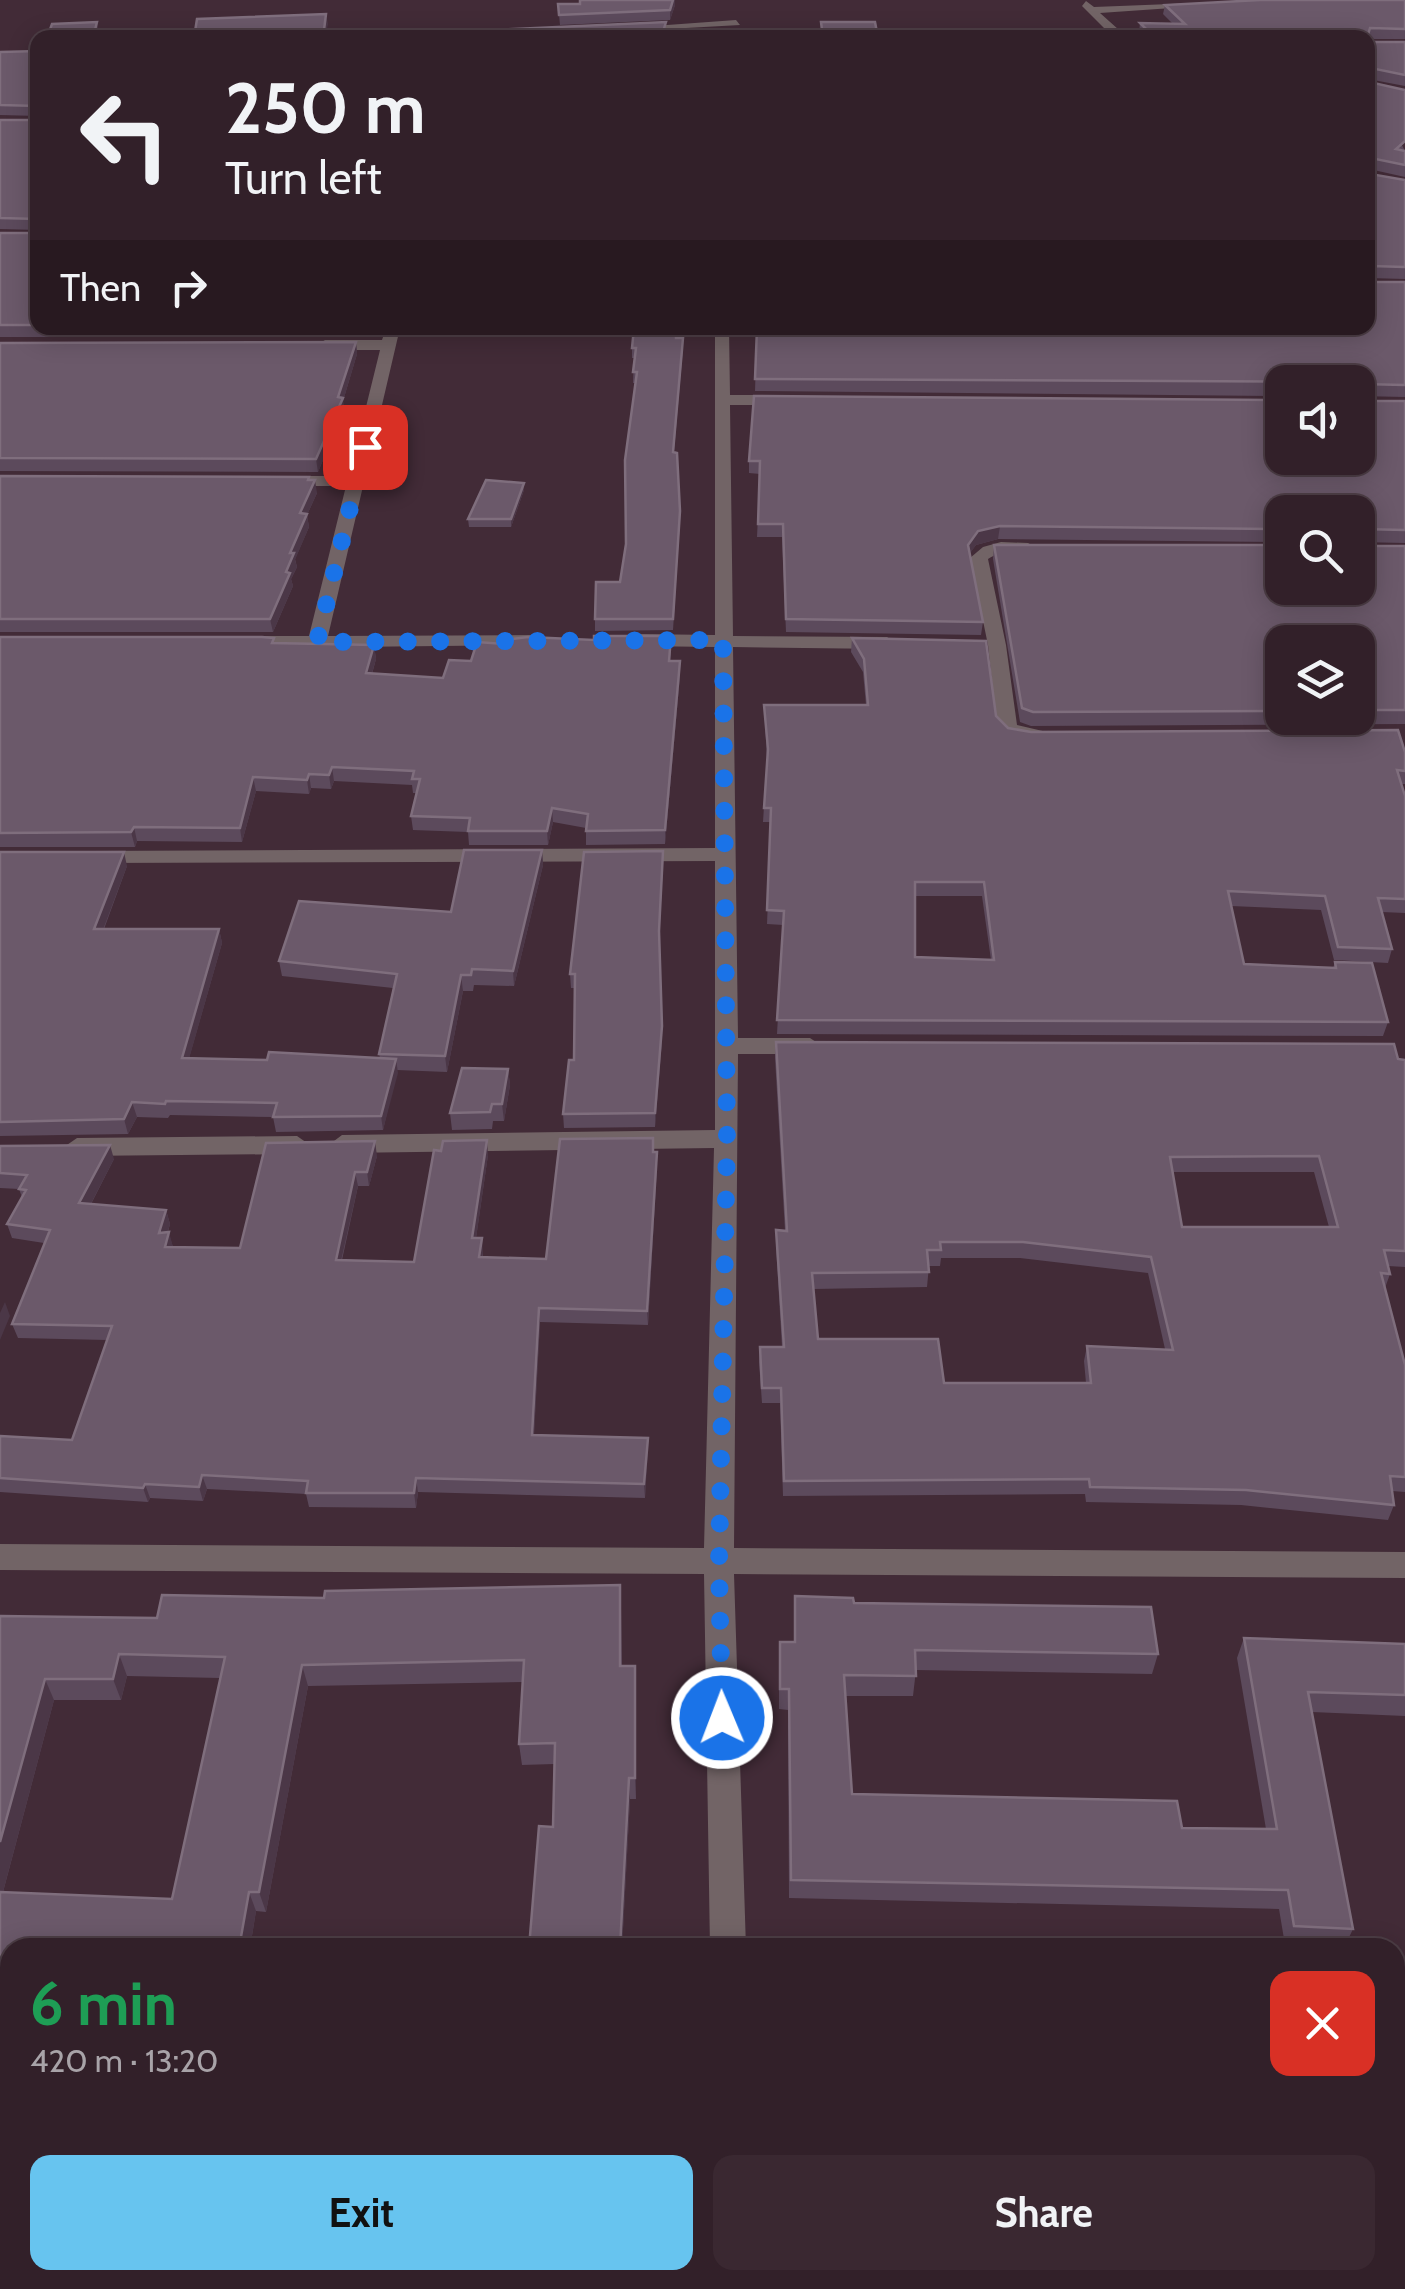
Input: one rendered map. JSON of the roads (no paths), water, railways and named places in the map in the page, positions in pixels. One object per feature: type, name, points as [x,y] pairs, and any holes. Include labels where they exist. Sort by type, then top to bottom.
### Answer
[{"type":"street","points":[[1083,0],[1110,30]]},
{"type":"street","points":[[1093,10],[1210,5]]},
{"type":"street","points":[[623,28],[735,17],[736,30]]},
{"type":"street","points":[[722,335],[727,1140],[719,1564],[728,1938]]},
{"type":"street","points":[[310,345],[390,336],[317,642]]},
{"type":"street","points":[[721,400],[798,400]]},
{"type":"street","points":[[258,481],[358,481]]},
{"type":"street","points":[[1056,548],[999,548],[985,551],[979,558],[987,644],[1008,726],[1014,734],[1070,736]]},
{"type":"street","points":[[218,642],[549,640]]},
{"type":"street","points":[[607,640],[899,643]]},
{"type":"street","points":[[59,857],[725,854]]},
{"type":"street","points":[[726,1046],[826,1046]]},
{"type":"street","points":[[59,1148],[727,1140]]},
{"type":"street","points":[[0,1557],[1405,1565]]}]
